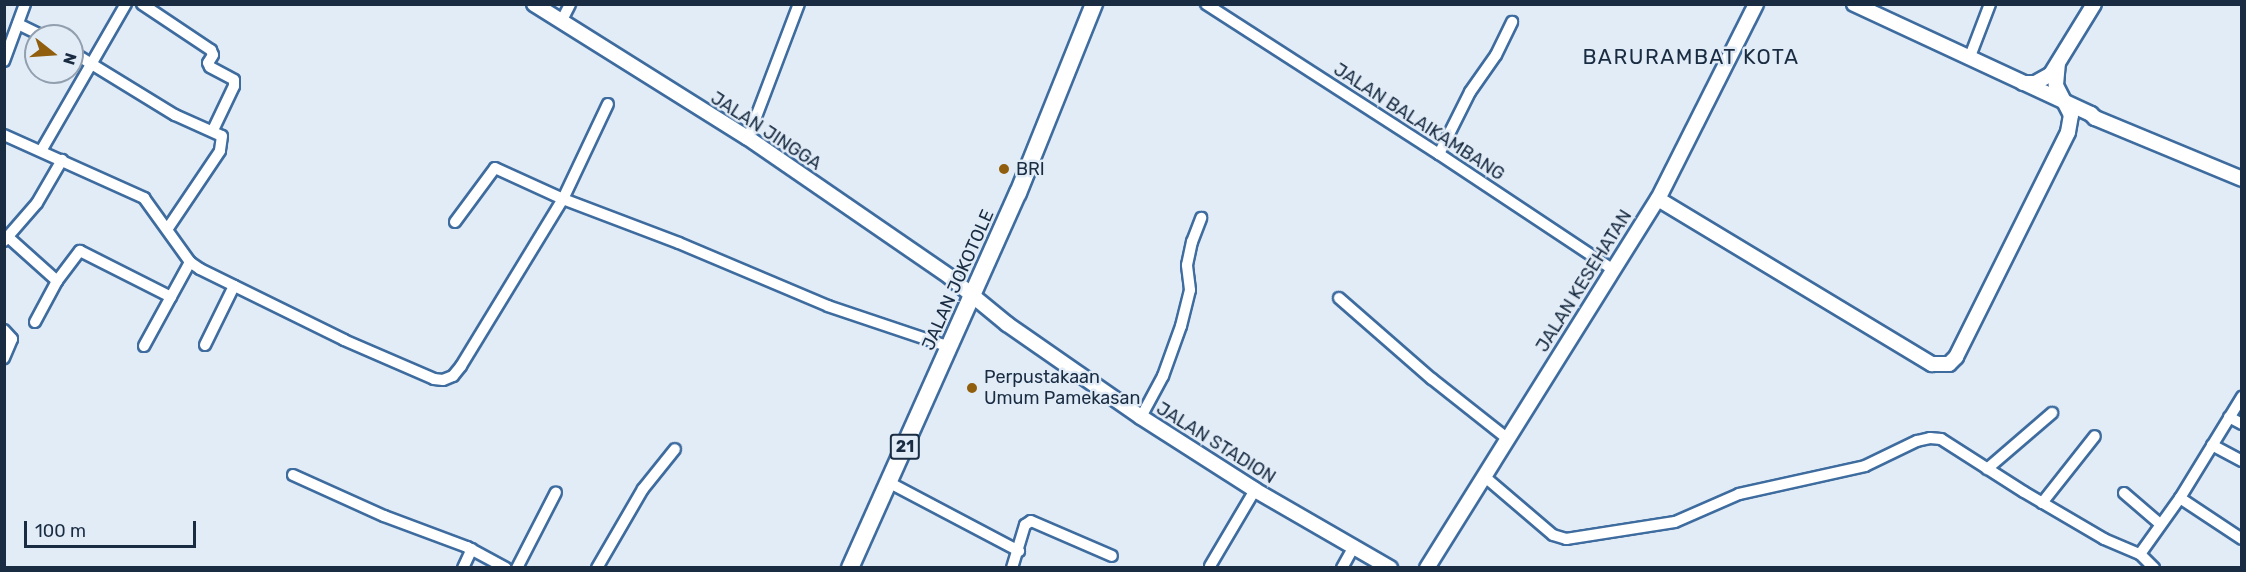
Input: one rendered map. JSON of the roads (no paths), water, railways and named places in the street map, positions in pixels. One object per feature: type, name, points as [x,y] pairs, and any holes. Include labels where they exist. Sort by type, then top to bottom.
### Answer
[{"type":"highway","name":"JALAN JOKOTOLE","points":[[850,567],[890,483],[1018,193],[1094,4]]},
{"type":"main road","name":"JALAN JINGGA","points":[[534,4],[748,138],[970,301]]},
{"type":"main road","name":"JALAN KESEHATAN","points":[[1427,567],[1658,199],[1756,4]]},
{"type":"main road","points":[[1854,4],[2095,118],[2241,179]]},
{"type":"main road","points":[[2022,84],[2043,80],[2058,64],[2094,4]]},
{"type":"main road","points":[[1658,199],[1932,364],[1941,366],[1949,364],[1956,357],[2067,132],[2070,115],[2056,85],[2058,64]]},
{"type":"main road","points":[[2067,132],[2081,119],[2095,118]]},
{"type":"main road","name":"JALAN STADION","points":[[970,301],[1212,464],[1390,567]]},
{"type":"street","points":[[4,61],[25,4]]},
{"type":"street","points":[[41,151],[126,4]]},
{"type":"street","points":[[142,4],[212,50],[210,67],[234,80],[234,86],[213,130]]},
{"type":"street","points":[[561,22],[570,4]]},
{"type":"street","points":[[748,138],[799,4]]},
{"type":"street","name":"JALAN BALAIKAMBANG","points":[[1206,4],[1612,269]]},
{"type":"street","points":[[1969,59],[1990,4]]},
{"type":"street","points":[[1439,154],[1470,92],[1496,55],[1512,22]]},
{"type":"street","points":[[18,24],[24,27]]},
{"type":"street","points":[[84,59],[175,115],[213,130],[222,136],[220,151],[168,228]]},
{"type":"street","points":[[4,135],[144,198],[168,228],[190,262],[234,286],[377,355],[434,380],[443,380],[453,376],[563,199],[608,104]]},
{"type":"street","points":[[57,281],[6,239],[37,203],[62,160]]},
{"type":"street","points":[[454,222],[495,168],[563,199],[679,243],[828,306],[950,347]]},
{"type":"street","points":[[1141,417],[1163,376],[1181,326],[1190,290],[1189,258],[1201,218]]},
{"type":"street","points":[[35,322],[57,281],[81,251],[171,297]]},
{"type":"street","points":[[144,346],[190,262]]},
{"type":"street","points":[[206,345],[234,286]]},
{"type":"street","points":[[1339,298],[1432,379],[1508,439]]},
{"type":"street","points":[[4,330],[12,339],[4,358]]},
{"type":"street","points":[[2140,554],[2180,498],[2241,397]]},
{"type":"street","points":[[1987,469],[2052,413]]},
{"type":"street","points":[[2229,417],[2241,424]]},
{"type":"street","points":[[2042,503],[2095,436]]},
{"type":"street","points":[[1478,486],[1553,535],[1566,539],[1675,522],[1739,494],[1865,466],[1917,441],[1930,438],[1949,442],[2042,503],[2104,539],[2140,554],[2154,567]]},
{"type":"street","points":[[2212,445],[2241,461]]},
{"type":"street","points":[[597,567],[643,489],[675,449]]},
{"type":"street","points":[[293,475],[398,521],[472,549],[506,567]]},
{"type":"street","points":[[890,483],[1018,550]]},
{"type":"street","points":[[1210,566],[1255,490]]},
{"type":"street","points":[[517,567],[556,492]]},
{"type":"street","points":[[2124,493],[2160,524]]},
{"type":"street","points":[[2180,498],[2241,539]]},
{"type":"street","points":[[1012,567],[1025,525],[1030,521],[1112,556]]},
{"type":"street","points":[[1342,567],[1354,546]]},
{"type":"street","points":[[463,567],[472,549]]},
{"type":"place","name":"BRI","points":[[1004,169]]},
{"type":"place","name":"Perpustakaan Umum Pamekasan","points":[[972,388]]},
{"type":"district","name":"BARURAMBAT KOTA","points":[[1691,57]]}]
